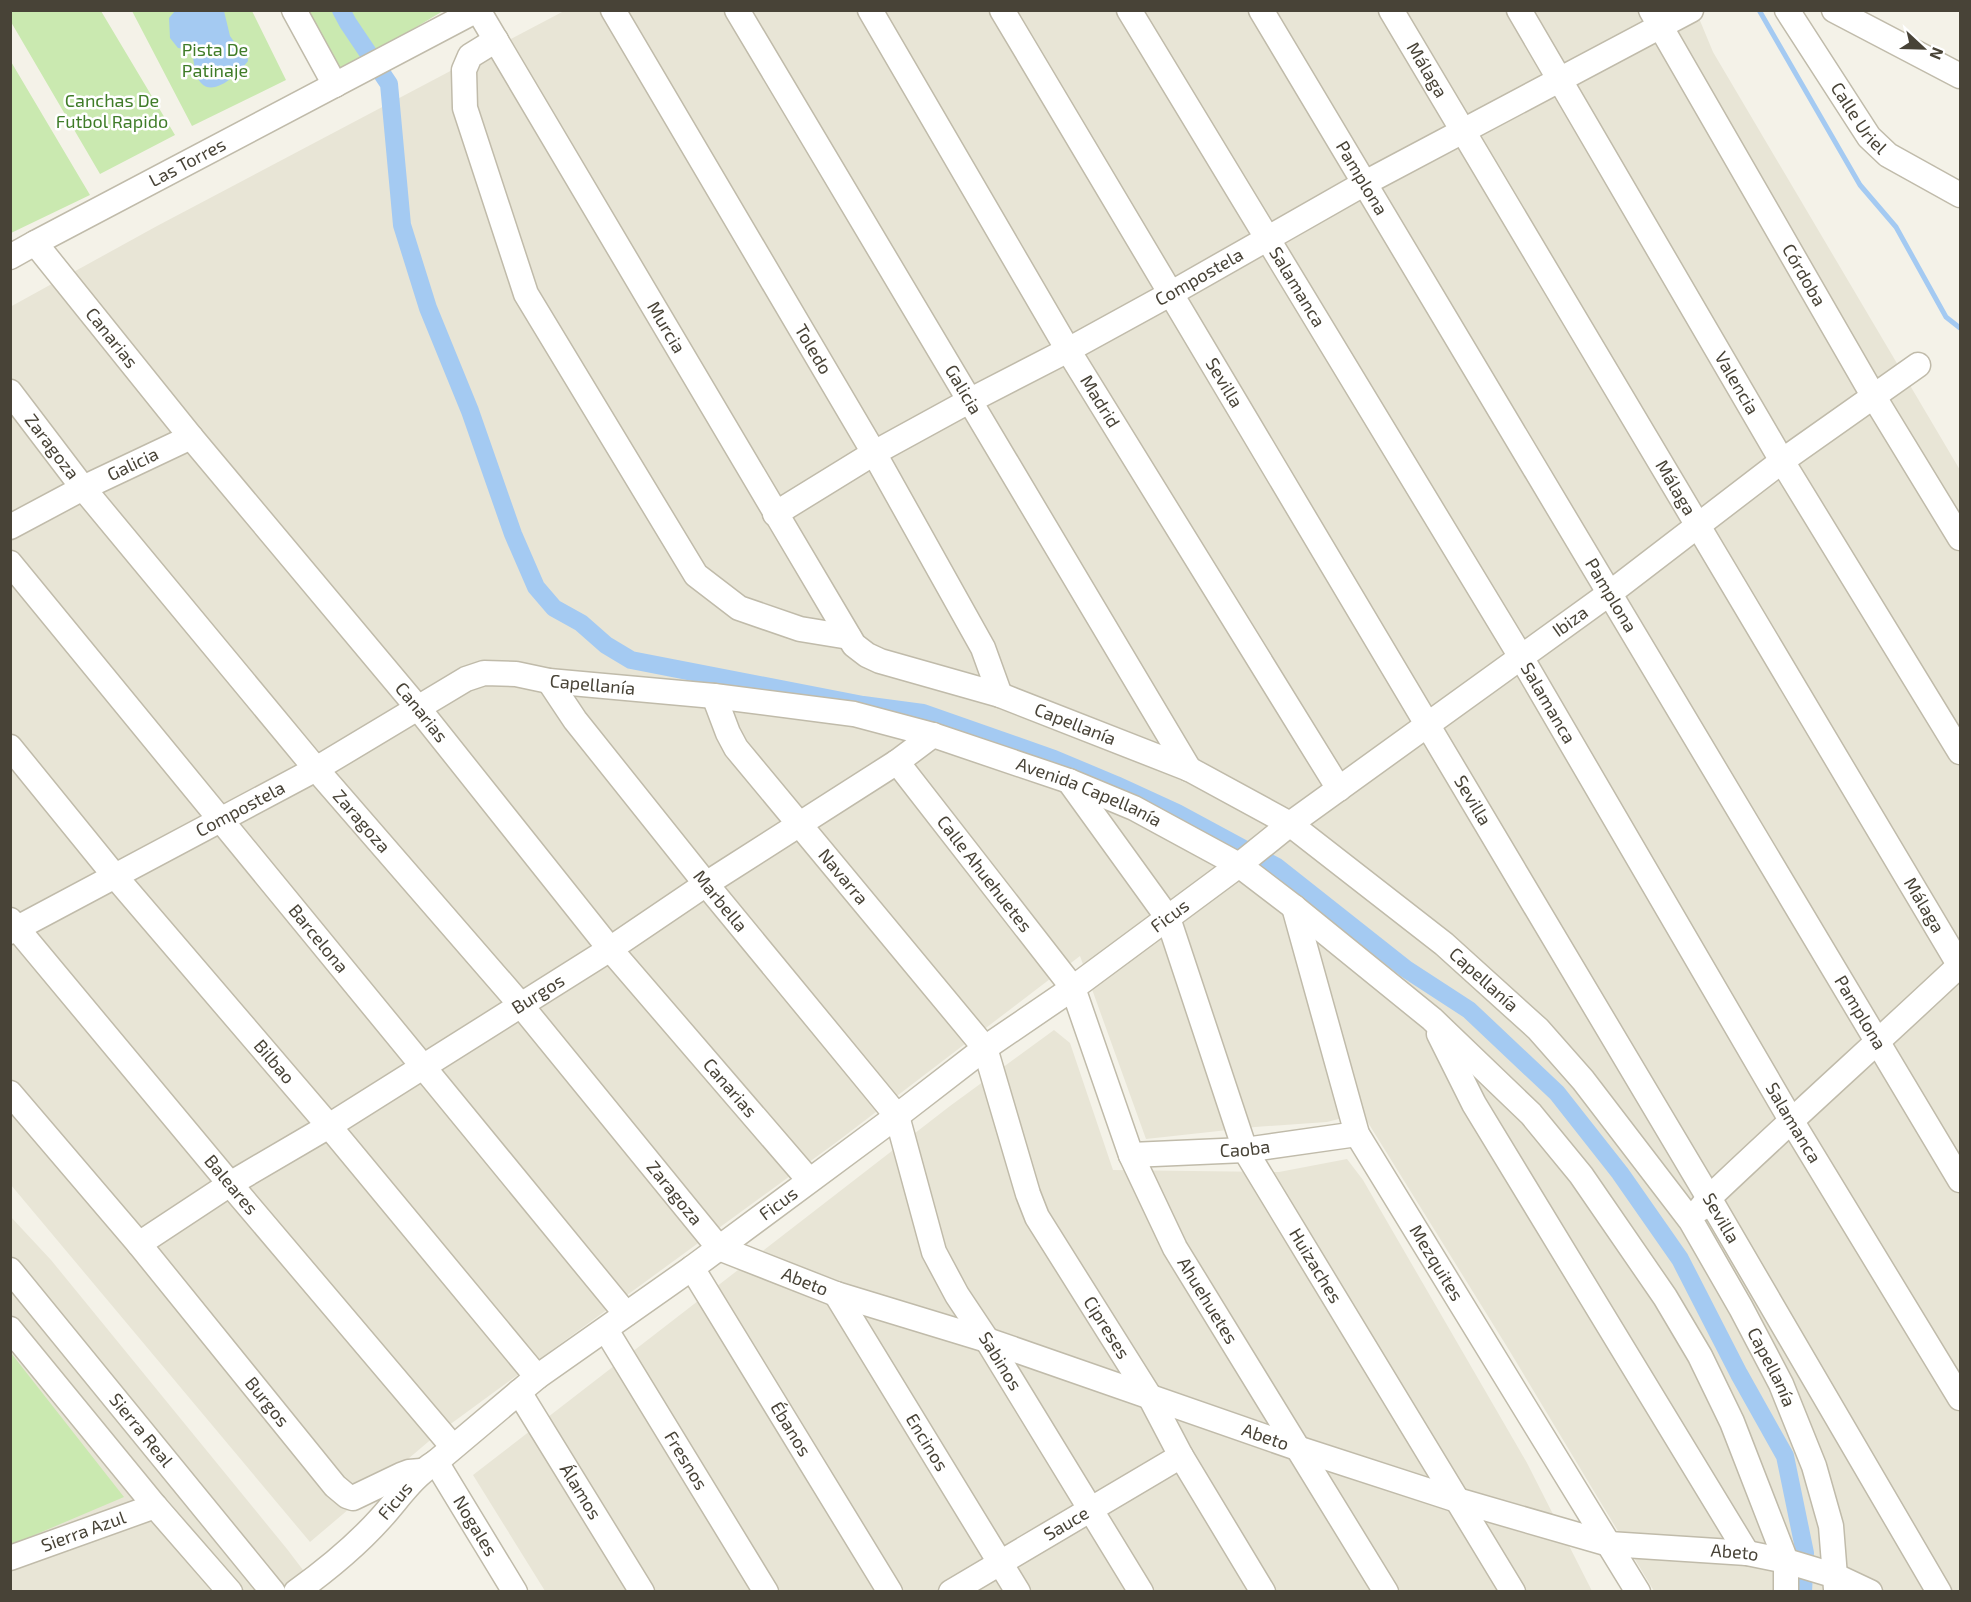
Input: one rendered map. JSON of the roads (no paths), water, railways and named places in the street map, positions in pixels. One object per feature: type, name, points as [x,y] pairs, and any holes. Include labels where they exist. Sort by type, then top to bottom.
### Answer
[{"type":"street","points":[[294,10],[335,85]]},
{"type":"street","name":"Las Torres","points":[[10,257],[477,10]]},
{"type":"street","name":"Murcia","points":[[477,10],[851,641]]},
{"type":"street","name":"Toledo","points":[[613,10],[874,453],[983,648],[1000,695]]},
{"type":"street","name":"Galicia","points":[[737,10],[1189,769]]},
{"type":"street","name":"Madrid","points":[[870,10],[1068,350],[1339,789]]},
{"type":"street","name":"Sevilla","points":[[1002,10],[1709,1198],[1939,1592]]},
{"type":"street","name":"Salamanca","points":[[1129,10],[1521,657],[1791,1120],[1960,1398]]},
{"type":"street","name":"Pamplona","points":[[1261,10],[1960,1180]]},
{"type":"street","name":"Málaga","points":[[1391,10],[1960,965]]},
{"type":"street","name":"Valencia","points":[[1519,10],[1782,461],[1960,752]]},
{"type":"street","name":"Compostela","points":[[775,514],[874,453],[1170,294],[1462,130],[1559,80],[1656,18],[1691,10]]},
{"type":"street","name":"Calle Uriel","points":[[1787,10],[1869,137],[1878,147],[1888,155],[1960,195]]},
{"type":"street","points":[[1833,10],[1960,76]]},
{"type":"street","name":"Córdoba","points":[[1656,18],[1874,397],[1960,538]]},
{"type":"street","points":[[496,40],[470,56],[464,70],[465,108],[526,294],[696,575],[739,608],[800,629],[851,641]]},
{"type":"street","name":"Canarias","points":[[35,243],[191,437],[418,708],[610,949],[809,1180]]},
{"type":"street","name":"Ibiza","points":[[1283,829],[1610,593],[1782,461],[1918,364]]},
{"type":"street","name":"Zaragoza","points":[[10,392],[83,488],[316,769],[520,1004],[719,1248]]},
{"type":"street","name":"Galicia","points":[[10,526],[83,488],[191,437]]},
{"type":"street","name":"Barcelona","points":[[10,563],[626,1314]]},
{"type":"street","name":"Capellanía","points":[[851,641],[867,655],[880,661],[1000,695],[1189,769],[1283,829],[1444,944],[1538,1029],[1583,1080],[1690,1221],[1741,1308],[1781,1384],[1814,1466],[1831,1526],[1832,1580]]},
{"type":"street","name":"Capellanía","points":[[466,679],[484,673],[516,674],[549,681],[714,696],[854,714],[933,735]]},
{"type":"street","name":"Compostela","points":[[13,927],[316,769],[466,679]]},
{"type":"street","name":"Marbella","points":[[549,681],[575,720],[706,884],[897,1116]]},
{"type":"street","name":"Navarra","points":[[714,696],[736,748],[985,1048]]},
{"type":"street","name":"Burgos","points":[[139,1244],[230,1184],[329,1126],[610,949],[706,884],[897,762],[933,735]]},
{"type":"street","name":"Avenida Capellanía","points":[[933,735],[1069,781],[1134,808],[1243,862]]},
{"type":"street","name":"Bilbao","points":[[10,747],[114,875],[329,1126],[528,1384]]},
{"type":"street","name":"Calle Ahuehuetes","points":[[897,762],[1073,988]]},
{"type":"street","name":"Huizaches","points":[[1069,781],[1168,918],[1245,1150],[1513,1592]]},
{"type":"street","name":"Ficus","points":[[296,1592],[345,1555],[437,1460],[528,1384],[692,1268],[985,1048],[1073,988],[1243,862],[1283,829]]},
{"type":"street","points":[[1243,862],[1294,907],[1431,1019],[1531,1114],[1581,1175],[1665,1297],[1700,1356],[1732,1422],[1794,1564],[1786,1592]]},
{"type":"street","name":"Mezquites","points":[[1294,907],[1357,1134],[1638,1592]]},
{"type":"street","name":"Baleares","points":[[13,927],[230,1184],[437,1460]]},
{"type":"street","points":[[1690,1221],[1709,1198],[1791,1120],[1879,1042],[1960,965]]},
{"type":"street","name":"Ahuehuetes","points":[[1073,988],[1131,1155],[1175,1248],[1386,1592]]},
{"type":"street","points":[[1431,1019],[1474,1104],[1747,1553]]},
{"type":"street","name":"Cipreses","points":[[985,1048],[1028,1194],[1037,1217],[1150,1397],[1181,1456],[1263,1592]]},
{"type":"street","name":"Burgos","points":[[10,1093],[139,1244],[335,1486],[353,1498],[437,1460]]},
{"type":"street","name":"Sabinos","points":[[897,1116],[934,1252],[957,1295],[1142,1592]]},
{"type":"street","name":"Caoba","points":[[1131,1155],[1245,1150],[1357,1134]]},
{"type":"street","name":"Abeto","points":[[719,1248],[836,1294],[987,1340],[1297,1448],[1457,1500],[1609,1544],[1747,1553],[1794,1564],[1832,1580],[1870,1592]]},
{"type":"street","name":"Ébanos","points":[[692,1268],[890,1592]]},
{"type":"street","name":"Sierra Real","points":[[10,1270],[273,1592]]},
{"type":"street","name":"Encinos","points":[[836,1294],[1018,1592]]},
{"type":"street","name":"Sierra Real","points":[[10,1329],[155,1506],[230,1592]]},
{"type":"street","name":"Fresnos","points":[[606,1330],[766,1592]]},
{"type":"street","name":"Álamos","points":[[528,1384],[642,1592]]},
{"type":"street","name":"Sauce","points":[[951,1592],[1181,1456]]},
{"type":"street","name":"Nogales","points":[[437,1460],[515,1592]]},
{"type":"street","name":"Sierra Azul","points":[[10,1558],[155,1506]]},
{"type":"water","points":[[175,11],[224,11],[230,36],[247,54],[248,61],[226,82],[219,86],[206,87],[198,80],[191,50],[178,48],[170,38],[169,18]]},
{"type":"waterway","points":[[341,10],[389,84],[402,225],[428,308],[470,411],[513,534],[536,587],[554,608],[581,623],[606,645],[631,660],[863,705],[923,713],[1054,759],[1116,785],[1177,813],[1277,867],[1406,969],[1469,1010],[1557,1093],[1620,1173],[1680,1259],[1739,1374],[1785,1456],[1805,1553],[1803,1592]]},
{"type":"waterway","points":[[1759,10],[1860,185],[1896,227],[1946,317],[1960,328]]},
{"type":"park label","name":"Pista De Patinaje","points":[[215,60]]},
{"type":"park label","name":"Canchas De Futbol Rapido","points":[[112,111]]}]
